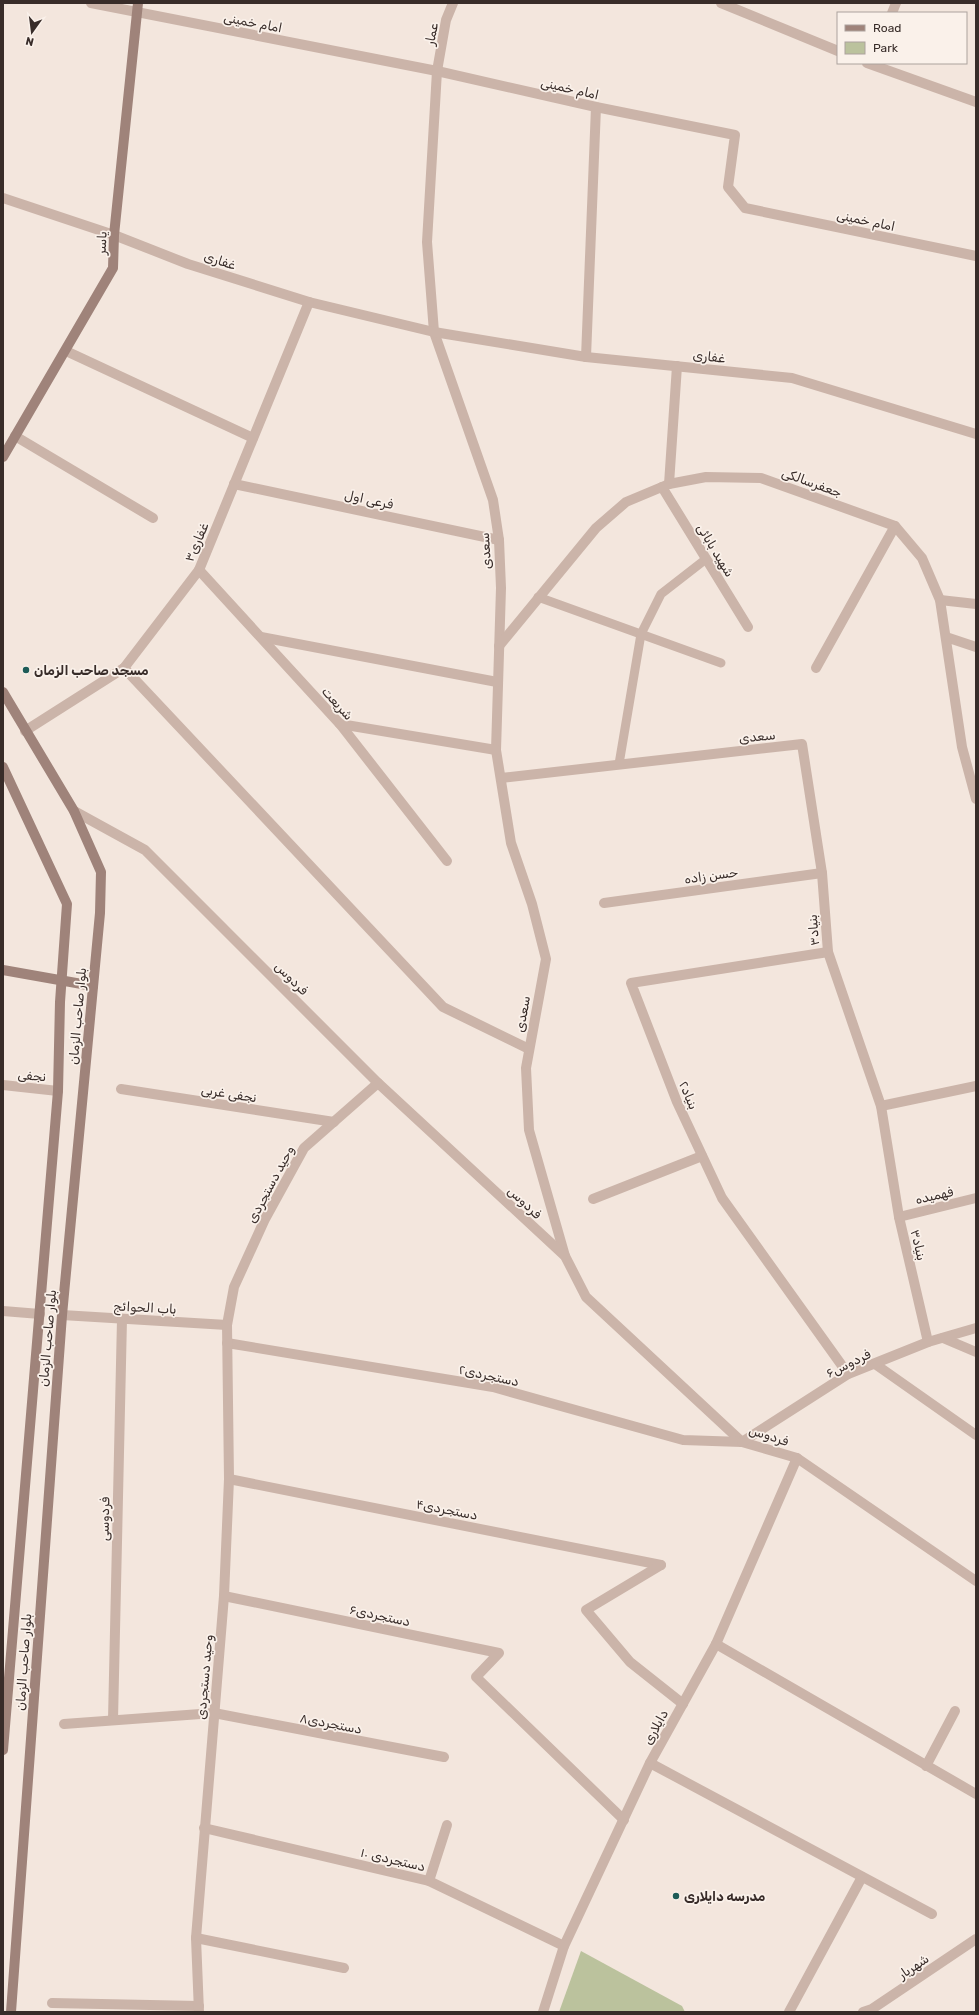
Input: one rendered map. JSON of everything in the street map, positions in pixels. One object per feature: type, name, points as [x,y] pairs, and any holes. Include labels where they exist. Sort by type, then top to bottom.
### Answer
[{"type":"main road","name":"یاسر","points":[[3,457],[113,268],[114,235],[137,8]]},
{"type":"main road","name":"بلوار صاحب الزمان","points":[[3,692],[74,811],[101,872],[100,913],[62,1315],[11,2012]]},
{"type":"main road","name":"بلوار صاحب الزمان","points":[[3,767],[67,904],[60,1002],[58,1091],[40,1314],[5,1705],[3,1750]]},
{"type":"main road","points":[[3,970],[62,982],[92,986]]},
{"type":"street","name":"امام خمینی","points":[[91,3],[137,8],[437,71],[596,107],[735,135],[728,187],[744,208],[976,256]]},
{"type":"street","name":"عمار","points":[[437,71],[446,20],[453,3]]},
{"type":"street","points":[[721,3],[837,51]]},
{"type":"street","points":[[870,64],[976,102]]},
{"type":"street","points":[[434,332],[427,242],[437,71]]},
{"type":"street","points":[[586,357],[596,107]]},
{"type":"street","name":"غفاری","points":[[3,198],[114,235],[188,264],[309,302],[434,332],[586,357],[792,378],[976,434]]},
{"type":"street","name":"غفاری۳","points":[[25,731],[124,668],[199,570],[309,302]]},
{"type":"street","name":"سعدی","points":[[434,332],[493,500],[499,540],[501,588],[496,750],[511,843],[532,904],[546,959],[526,1068],[529,1130],[565,1256]]},
{"type":"street","points":[[66,351],[253,438]]},
{"type":"street","points":[[665,486],[677,366]]},
{"type":"street","points":[[15,436],[154,518]]},
{"type":"street","name":"جعفرسالکی","points":[[499,646],[596,528],[626,502],[665,486],[706,477],[761,478],[895,526]]},
{"type":"street","name":"فرعی اول","points":[[234,484],[499,540]]},
{"type":"street","name":"شهید بابائی","points":[[665,486],[706,559],[748,627]]},
{"type":"street","points":[[816,668],[895,526],[922,558],[940,600],[962,747],[976,799]]},
{"type":"street","name":"شریعت","points":[[199,570],[340,724],[447,861]]},
{"type":"street","points":[[940,600],[976,604]]},
{"type":"street","points":[[261,637],[497,682]]},
{"type":"street","points":[[946,637],[976,647]]},
{"type":"street","points":[[124,668],[443,1007],[529,1049]]},
{"type":"street","points":[[340,724],[496,750]]},
{"type":"street","name":"سعدی","points":[[501,778],[802,744]]},
{"type":"street","name":"بنیاد۳","points":[[802,744],[822,873],[828,952],[881,1106],[899,1217],[928,1342]]},
{"type":"street","name":"فردوس","points":[[74,811],[145,850],[378,1083],[565,1256],[586,1297],[742,1442],[798,1458],[976,1581]]},
{"type":"street","name":"حسن زاده","points":[[604,903],[822,873]]},
{"type":"street","name":"بنیاد۲","points":[[828,952],[631,983],[677,1102],[722,1198],[848,1374]]},
{"type":"street","name":"وحید دستجردی","points":[[199,2009],[196,1938],[224,1596],[229,1479],[227,1325],[234,1287],[265,1219],[304,1148],[378,1083]]},
{"type":"street","name":"نجفی","points":[[3,1085],[58,1091]]},
{"type":"street","points":[[881,1106],[976,1086]]},
{"type":"street","name":"نجفی غربی","points":[[121,1089],[334,1122]]},
{"type":"street","points":[[593,1199],[702,1156]]},
{"type":"street","name":"فهمیده","points":[[899,1217],[976,1198]]},
{"type":"street","points":[[3,1311],[40,1314]]},
{"type":"street","name":"باب الحوائج","points":[[62,1315],[227,1325]]},
{"type":"street","name":"فردوسی","points":[[113,1720],[122,1319]]},
{"type":"street","name":"فردوس۶","points":[[742,1442],[848,1374],[928,1342],[976,1328]]},
{"type":"street","points":[[943,1338],[976,1352]]},
{"type":"street","name":"دستجردی۲","points":[[227,1343],[493,1387],[683,1440],[742,1442]]},
{"type":"street","points":[[875,1364],[976,1435]]},
{"type":"street","name":"دایلاری","points":[[543,2012],[564,1946],[650,1764],[716,1644],[798,1458]]},
{"type":"street","name":"دستجردی۴","points":[[229,1479],[661,1565],[586,1610],[630,1662],[683,1704]]},
{"type":"street","name":"دستجردی۶","points":[[224,1596],[499,1653],[476,1677],[624,1820]]},
{"type":"street","points":[[716,1644],[976,1794]]},
{"type":"street","points":[[926,1766],[955,1711]]},
{"type":"street","name":"دستجردی۸","points":[[64,1724],[214,1713],[444,1757]]},
{"type":"street","points":[[650,1764],[932,1914]]},
{"type":"street","points":[[429,1881],[447,1825]]},
{"type":"street","name":"دستجردی ۱۰","points":[[204,1828],[429,1881],[564,1946]]},
{"type":"street","points":[[789,2012],[862,1877]]},
{"type":"street","points":[[196,1938],[344,1968]]},
{"type":"street","name":"شهریار","points":[[871,2011],[976,1939]]},
{"type":"street","points":[[52,2003],[199,2009]]},
{"type":"lane","points":[[619,764],[641,634],[662,594],[706,559]]},
{"type":"lane","points":[[538,597],[721,663]]},
{"type":"green space","points":[[581,1951],[682,2006],[685,2012],[559,2012]]},
{"type":"place","name":"مسجد صاحب الزمان","points":[[26,670]]},
{"type":"place","name":"مدرسه دایلاری","points":[[676,1896]]}]
